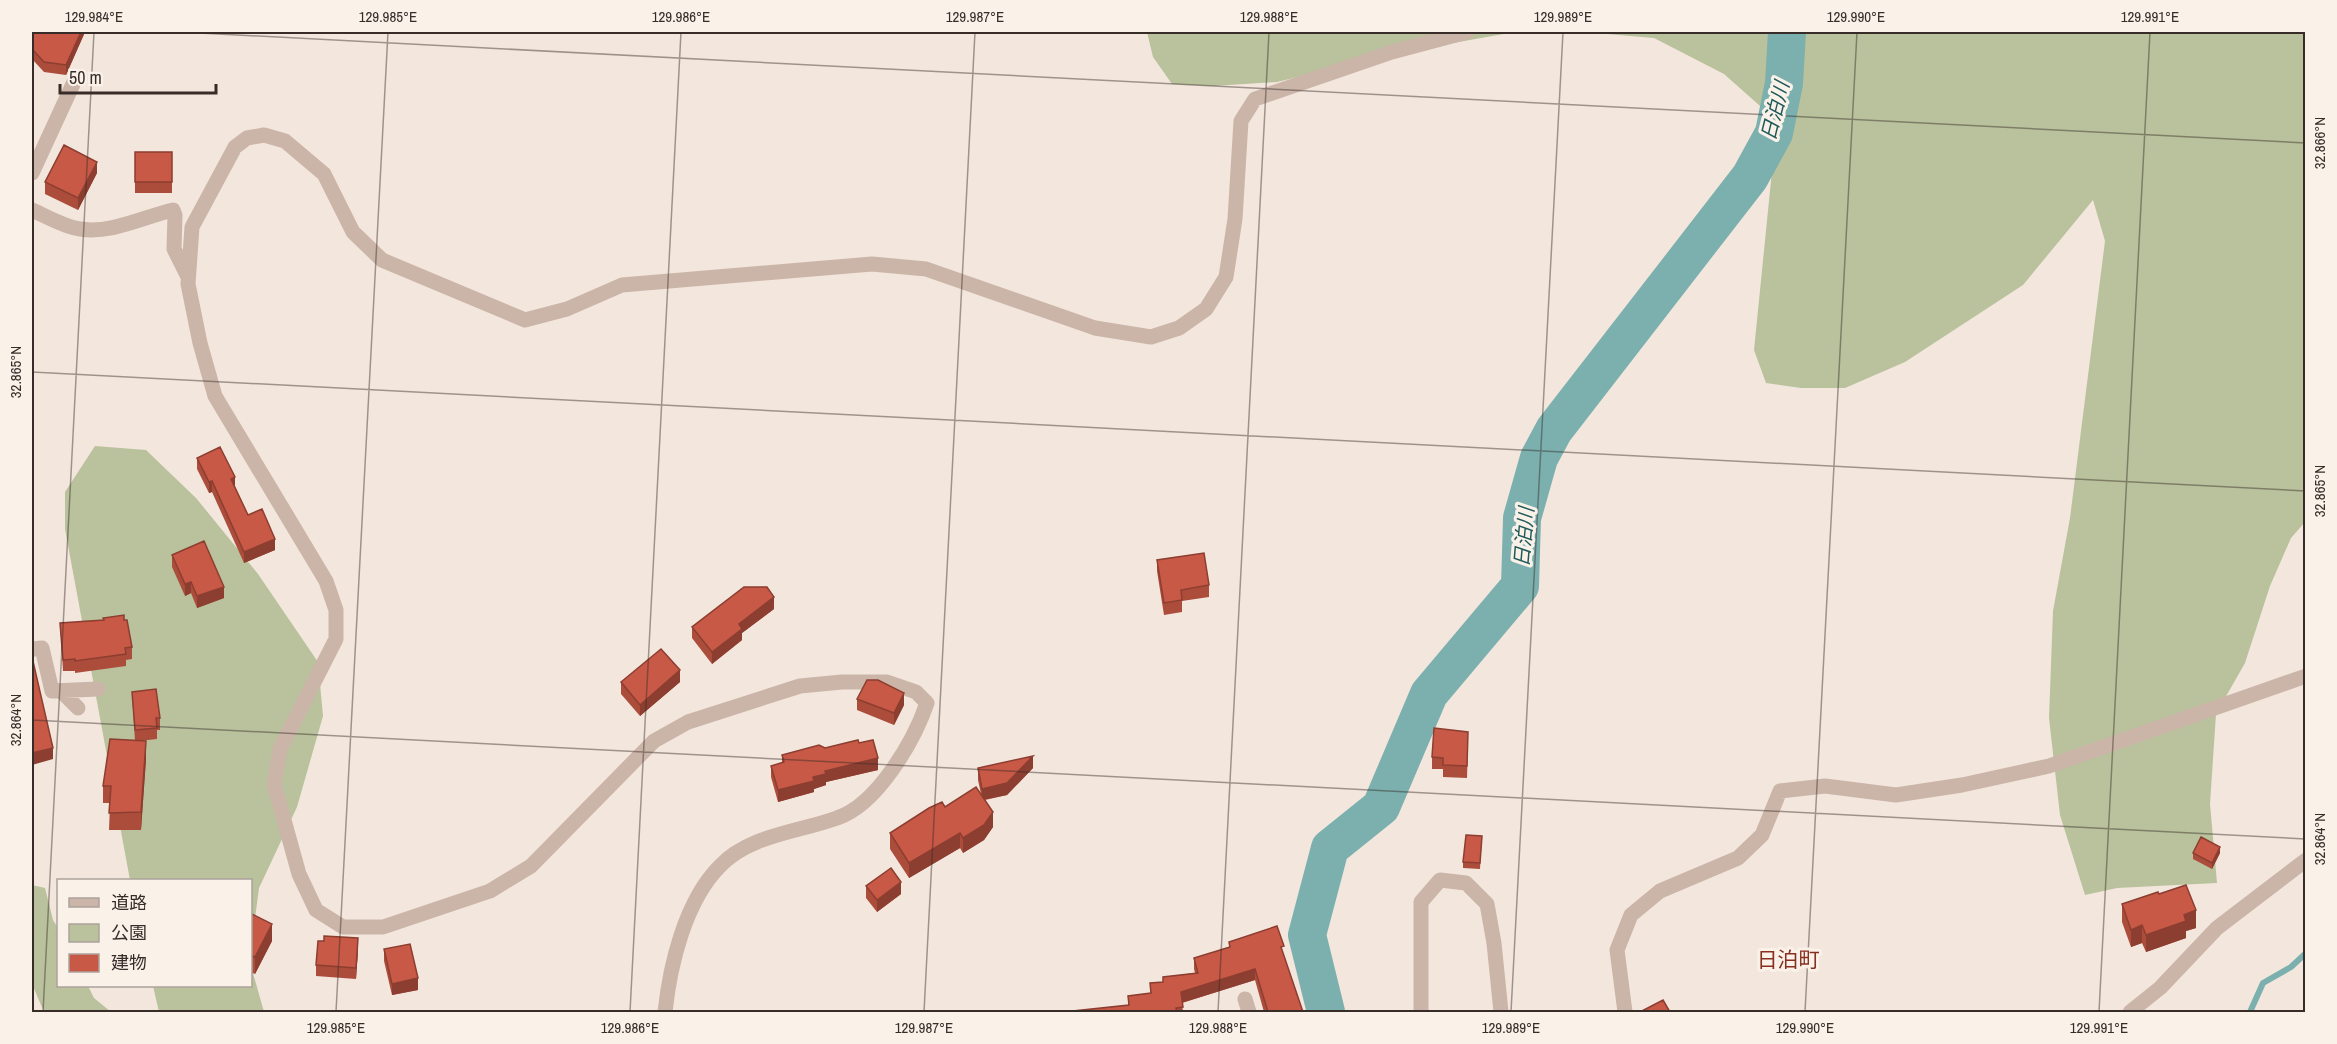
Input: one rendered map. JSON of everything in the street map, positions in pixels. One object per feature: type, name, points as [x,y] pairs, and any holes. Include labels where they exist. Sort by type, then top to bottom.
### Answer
[{"type":"street","points":[[665,1012],[669,974],[692,907],[720,865],[756,842],[840,818],[868,798],[899,760],[927,703],[916,692],[887,682],[842,682],[800,686],[688,722],[654,741],[531,867],[490,891],[383,927],[343,927],[316,910],[299,874],[274,784],[280,749],[336,639],[336,610],[326,581],[215,396],[200,343],[188,277],[192,227],[235,147],[247,138],[264,135],[285,141],[324,174],[353,232],[382,260],[525,320],[567,309],[622,285],[872,264],[926,269],[1095,328],[1151,337],[1179,328],[1206,309],[1226,277],[1235,219],[1241,121],[1256,99],[1392,52],[1467,32]]},
{"type":"street","points":[[32,173],[74,82]]},
{"type":"street","points":[[32,210],[79,230],[107,230],[173,210],[175,215],[174,249],[188,277]]},
{"type":"street","points":[[32,649],[42,648],[52,691],[98,689]]},
{"type":"street","points":[[1625,1012],[1617,950],[1631,915],[1660,891],[1738,858],[1762,835],[1780,791],[1825,786],[1896,795],[1962,785],[2038,769],[2306,676]]},
{"type":"street","points":[[62,691],[78,708]]},
{"type":"street","points":[[2130,1012],[2160,988],[2217,928],[2306,860]]},
{"type":"street","points":[[1421,1012],[1421,902],[1440,880],[1466,883],[1487,904],[1494,943],[1501,1012]]},
{"type":"green space","points":[[1147,32],[1515,32],[1402,52],[1277,82],[1213,86],[1172,84],[1153,57]]},
{"type":"green space","points":[[1584,32],[2305,32],[2305,522],[2291,538],[2270,586],[2245,663],[2216,714],[2210,804],[2217,883],[2117,888],[2085,895],[2060,815],[2049,718],[2053,611],[2070,518],[2105,241],[2093,200],[2023,285],[1905,362],[1845,388],[1801,388],[1766,383],[1754,350],[1777,121],[1724,74],[1654,38]]},
{"type":"green space","points":[[95,446],[146,450],[196,498],[258,574],[318,662],[323,716],[297,807],[259,888],[252,941],[252,879],[130,879],[65,529],[65,492]]},
{"type":"green space","points":[[32,885],[45,888],[53,920],[57,926],[57,987],[88,987],[94,998],[111,1012],[44,1012],[32,984]]},
{"type":"green space","points":[[252,970],[264,1012],[159,1012],[153,987],[252,987]]},
{"type":"building","points":[[33,32],[81,32],[66,65],[44,62],[32,49]]},
{"type":"building","points":[[64,145],[97,162],[78,198],[45,182]]},
{"type":"building","points":[[135,152],[172,152],[172,182],[135,182]]},
{"type":"building","points":[[220,447],[235,477],[231,479],[248,515],[262,509],[275,539],[244,552],[212,481],[209,482],[197,458]]},
{"type":"building","points":[[204,541],[224,587],[197,596],[191,582],[185,584],[172,555]]},
{"type":"building","points":[[1204,553],[1209,585],[1181,590],[1182,600],[1164,603],[1157,560]]},
{"type":"building","points":[[744,587],[767,587],[774,597],[739,624],[742,629],[712,652],[692,627]]},
{"type":"building","points":[[124,615],[132,647],[125,648],[126,654],[75,661],[75,659],[63,660],[60,623],[104,620],[103,618]]},
{"type":"building","points":[[661,649],[680,670],[640,705],[621,682]]},
{"type":"building","points":[[32,657],[53,748],[32,753]]},
{"type":"building","points":[[867,680],[878,680],[904,693],[894,713],[857,699]]},
{"type":"building","points":[[156,689],[160,718],[156,718],[157,728],[135,730],[132,692]]},
{"type":"building","points":[[1434,728],[1468,732],[1467,766],[1443,765],[1443,758],[1432,757]]},
{"type":"building","points":[[110,739],[146,741],[141,812],[109,813],[111,786],[103,786]]},
{"type":"building","points":[[858,740],[859,743],[873,740],[878,758],[825,771],[826,774],[813,777],[814,781],[778,790],[771,766],[784,762],[782,755],[819,745],[825,748]]},
{"type":"building","points":[[1033,756],[1007,783],[982,789],[978,768]]},
{"type":"building","points":[[976,787],[993,812],[984,825],[963,838],[960,833],[909,863],[890,833],[929,808],[942,802],[945,807]]},
{"type":"building","points":[[1466,835],[1482,836],[1480,863],[1463,862]]},
{"type":"building","points":[[2201,837],[2220,847],[2212,863],[2193,853]]},
{"type":"building","points":[[891,868],[901,882],[877,900],[866,886]]},
{"type":"building","points":[[2186,885],[2196,910],[2184,915],[2186,921],[2146,935],[2142,925],[2131,930],[2122,904]]},
{"type":"building","points":[[252,914],[272,924],[255,957],[252,956]]},
{"type":"building","points":[[1277,926],[1284,946],[1281,947],[1303,1012],[1268,1012],[1255,969],[1181,992],[1183,1007],[1176,1008],[1177,1012],[1063,1012],[1129,1005],[1128,996],[1151,993],[1150,983],[1163,982],[1163,977],[1198,973],[1194,958],[1230,947],[1229,942]]},
{"type":"building","points":[[324,936],[358,938],[356,968],[316,965],[318,941],[324,941]]},
{"type":"building","points":[[410,944],[418,978],[392,984],[384,949]]},
{"type":"building","points":[[1663,1000],[1670,1012],[1640,1012]]},
{"type":"waterway","name":"日泊川","points":[[1326,1012],[1307,935],[1330,848],[1381,807],[1429,694],[1520,586],[1522,518],[1539,458],[1554,430],[1750,177],[1774,133],[1784,83],[1787,32]]},
{"type":"waterway","points":[[2250,1012],[2263,983],[2291,967],[2306,953]]},
{"type":"district","name":"日泊町","points":[[1788,960]]}]
